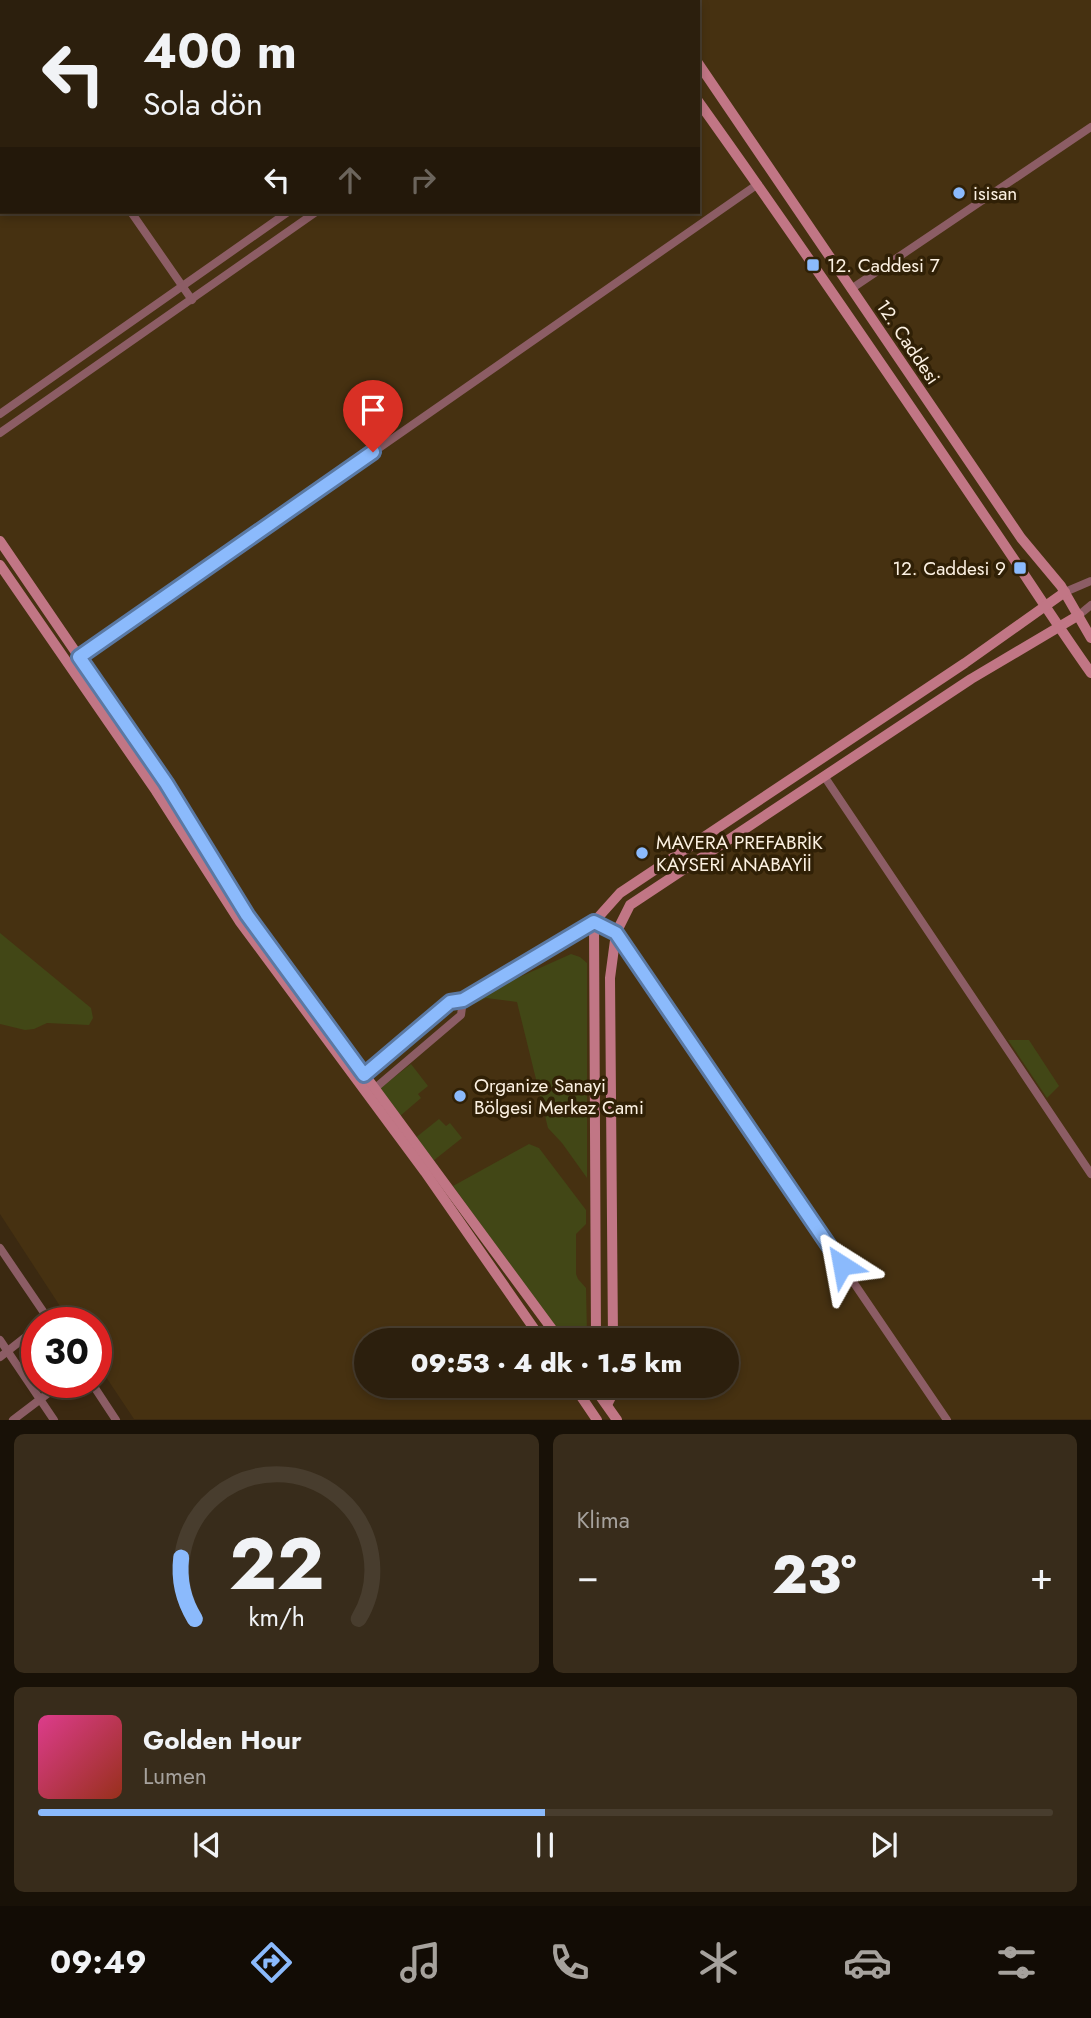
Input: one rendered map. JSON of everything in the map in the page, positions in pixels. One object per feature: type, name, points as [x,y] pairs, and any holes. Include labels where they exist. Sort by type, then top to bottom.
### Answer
[{"type":"street","name":"12. Caddesi","points":[[700,66],[1021,538],[1065,592],[1091,638]]},
{"type":"street","name":"12. Caddesi","points":[[700,104],[758,184],[1091,673]]},
{"type":"street","points":[[851,289],[1091,127]]},
{"type":"street","points":[[79,657],[758,184]]},
{"type":"street","points":[[132,214],[192,300]]},
{"type":"street","points":[[0,414],[285,214]]},
{"type":"street","points":[[0,433],[313,214]]},
{"type":"street","points":[[0,541],[166,783],[247,915],[550,1328]]},
{"type":"street","points":[[0,565],[156,791],[240,922],[425,1172],[534,1328]]},
{"type":"street","points":[[364,1075],[450,1002],[463,1000],[594,922],[620,893],[965,663],[1065,592],[1091,581]]},
{"type":"street","points":[[613,1328],[610,978],[616,933],[630,905],[971,679],[1059,629],[1091,605]]},
{"type":"street","points":[[815,764],[1091,1174]]},
{"type":"street","points":[[594,922],[616,933],[947,1419]]},
{"type":"street","points":[[594,922],[596,1328]]},
{"type":"street","points":[[374,1088],[461,1015],[463,1000]]},
{"type":"street","points":[[0,1248],[37,1307]]},
{"type":"street","points":[[0,1339],[3,1354],[54,1419]]},
{"type":"street","points":[[3,1354],[21,1340]]},
{"type":"street","points":[[13,1419],[43,1398]]},
{"type":"street","points":[[102,1398],[116,1419]]},
{"type":"street","points":[[582,1398],[597,1419]]},
{"type":"street","points":[[602,1398],[617,1419]]},
{"type":"street","points":[[607,1405],[611,1398]]},
{"type":"shaded area","points":[[700,0],[1091,0],[1091,1419],[134,1419],[112,1386],[112,1307],[61,1307],[0,1214],[0,214],[700,214]]},
{"type":"green space","points":[[0,933],[91,1008],[93,1018],[89,1025],[47,1023],[25,1030],[0,1024]]},
{"type":"green space","points":[[571,954],[587,963],[587,1178],[548,1128],[517,1002],[486,998],[474,1004],[471,1002],[473,998]]},
{"type":"green space","points":[[1008,1040],[1029,1040],[1059,1086],[1047,1098]]},
{"type":"green space","points":[[411,1064],[428,1086],[418,1094],[421,1098],[400,1116],[379,1089]]},
{"type":"green space","points":[[439,1119],[446,1126],[450,1123],[462,1138],[433,1161],[414,1139]]},
{"type":"green space","points":[[529,1144],[539,1148],[586,1210],[586,1224],[576,1234],[576,1274],[586,1288],[587,1328],[555,1328],[453,1186]]},
{"type":"place","name":"isisan","points":[[959,193]]},
{"type":"place","name":"12. Caddesi 7","points":[[813,265]]},
{"type":"place","name":"12. Caddesi 9","points":[[1020,568]]},
{"type":"place","name":"MAVERA PREFABRİK KAYSERİ ANABAYİİ","points":[[642,853]]},
{"type":"place","name":"Organize Sanayi Bölgesi Merkez Cami","points":[[460,1096]]},
{"type":"route","points":[[373,452],[79,657],[166,783],[247,915],[364,1075],[450,1002],[463,1000],[594,922],[616,933],[842,1265]]}]
